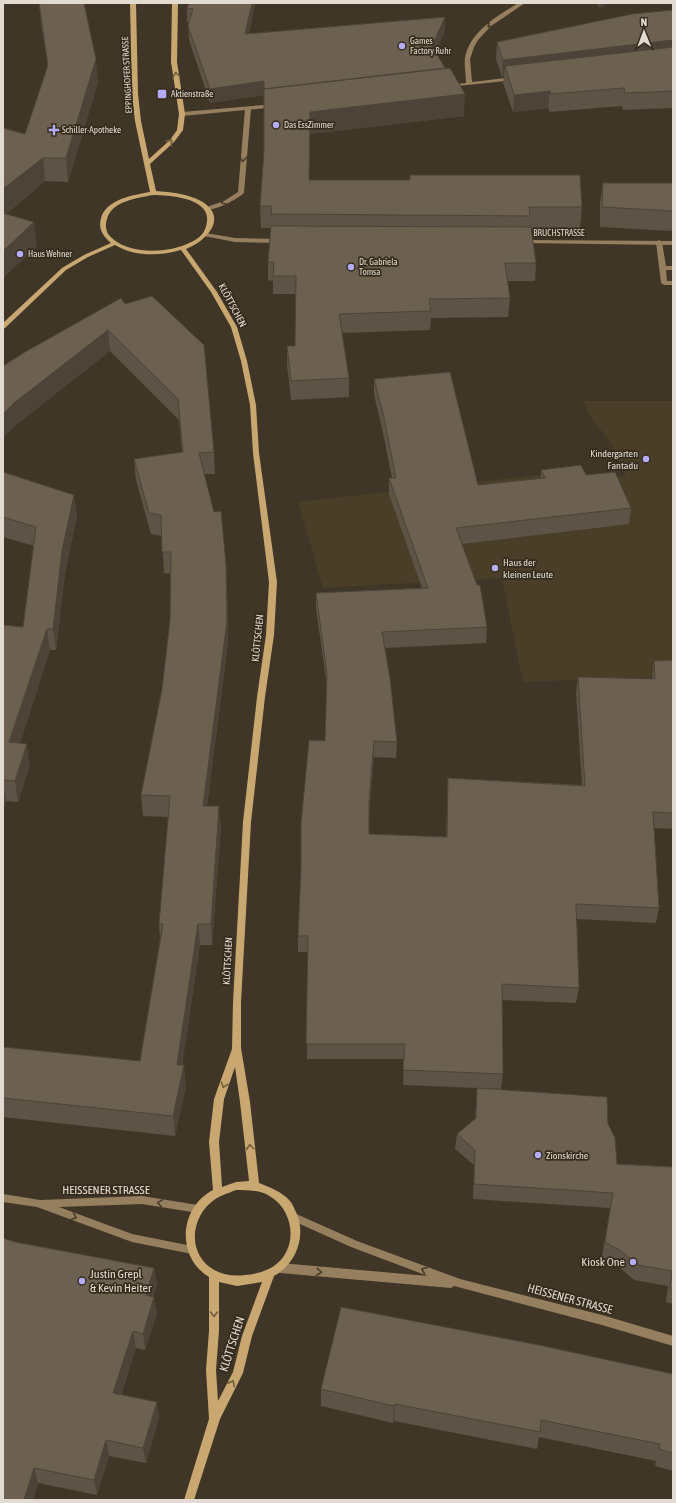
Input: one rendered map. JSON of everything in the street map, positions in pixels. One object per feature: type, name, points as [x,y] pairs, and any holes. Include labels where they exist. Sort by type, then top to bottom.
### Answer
[{"type":"main road","name":"EPPINGHOFER STRASSE","points":[[133,3],[135,94],[138,122],[152,193]]},
{"type":"main road","points":[[147,164],[172,142],[180,130],[182,114],[174,62],[175,3]]},
{"type":"main road","points":[[152,193],[169,193],[184,196],[197,201],[206,208],[212,221],[206,235],[183,248],[152,252],[136,251],[115,242],[106,234],[103,226],[104,218],[108,211],[127,199],[152,193]]},
{"type":"main road","points":[[3,327],[64,269],[115,242]]},
{"type":"main road","name":"KLÖTTSCHEN","points":[[183,248],[214,292],[227,315],[234,328],[244,361],[253,405],[256,453],[273,582],[270,635],[261,697],[247,822],[237,988],[236,1048],[245,1102],[254,1186]]},
{"type":"main road","name":"KLÖTTSCHEN","points":[[218,1192],[214,1142],[219,1099],[236,1048]]},
{"type":"main road","points":[[236,1186],[254,1186],[271,1192],[285,1202],[294,1217],[297,1234],[292,1253],[280,1268],[269,1276],[251,1282],[232,1281],[214,1275],[200,1264],[192,1250],[189,1236],[192,1222],[198,1209],[207,1199],[218,1192],[236,1186]]},
{"type":"main road","name":"KLÖTTSCHEN","points":[[214,1275],[214,1331],[211,1370],[214,1418]]},
{"type":"main road","name":"KLÖTTSCHEN","points":[[189,1500],[214,1418],[238,1373],[247,1336],[269,1276]]},
{"type":"street","points":[[469,84],[468,57],[475,41],[491,23],[522,3]]},
{"type":"street","points":[[446,87],[524,78]]},
{"type":"street","points":[[182,114],[283,105]]},
{"type":"street","points":[[206,208],[226,202],[241,193],[248,109]]},
{"type":"street","points":[[206,235],[235,240],[290,241]]},
{"type":"street","name":"BRUCHSTRASSE","points":[[518,242],[673,243]]},
{"type":"street","points":[[659,242],[664,283],[673,284]]},
{"type":"street","points":[[663,268],[673,268]]},
{"type":"street","name":"HEISSENER STRASSE","points":[[3,1198],[37,1203],[142,1200],[198,1209]]},
{"type":"street","name":"HEISSENER STRASSE","points":[[37,1203],[132,1238],[192,1250]]},
{"type":"street","name":"HEISSENER STRASSE","points":[[294,1217],[354,1244],[460,1284],[602,1320],[673,1341]]},
{"type":"street","name":"HEISSENER STRASSE","points":[[280,1268],[460,1284]]},
{"type":"shaded area","name":"Haus der kleinen Leute","points":[[584,401],[673,401],[673,676],[523,682],[502,578],[323,588],[298,502],[583,470],[587,480],[626,476],[611,443],[589,415]]},
{"type":"building","points":[[39,3],[84,3],[96,59],[66,158],[43,158],[3,189],[3,128],[25,134],[48,65]]},
{"type":"building","points":[[189,3],[252,3],[245,34],[445,17],[432,46],[445,68],[264,89],[264,81],[210,89],[188,26],[193,9],[187,8]]},
{"type":"building","points":[[673,10],[673,40],[503,60],[497,42],[632,14]]},
{"type":"building","points":[[673,47],[673,91],[625,93],[624,88],[551,94],[550,91],[514,95],[505,66]]},
{"type":"building","points":[[450,68],[465,94],[310,112],[309,180],[410,180],[410,175],[580,175],[582,207],[529,207],[530,216],[271,214],[272,206],[260,206],[264,151],[264,89]]},
{"type":"building","points":[[603,183],[673,183],[673,211],[602,207]]},
{"type":"building","points":[[3,213],[34,222],[3,251]]},
{"type":"building","points":[[271,226],[531,227],[536,263],[505,263],[510,298],[429,299],[431,311],[339,314],[349,378],[291,381],[287,346],[295,346],[296,276],[273,276],[274,262],[268,262]]},
{"type":"building","points":[[152,296],[204,345],[214,452],[199,453],[214,512],[221,511],[226,564],[227,621],[203,806],[219,806],[211,924],[198,924],[177,1065],[184,1065],[173,1116],[3,1098],[3,1047],[140,1061],[163,924],[159,924],[170,796],[141,795],[162,689],[170,620],[171,552],[162,552],[161,515],[149,513],[134,459],[183,452],[178,399],[108,330],[14,403],[3,414],[3,366],[121,298],[125,304]]},
{"type":"building","points":[[450,372],[478,485],[545,478],[541,470],[581,465],[586,475],[615,472],[631,508],[456,528],[477,585],[480,585],[487,627],[382,632],[390,678],[397,742],[374,741],[369,802],[369,834],[447,837],[448,778],[585,786],[578,677],[655,679],[654,661],[673,660],[673,813],[653,812],[659,908],[576,904],[579,988],[502,984],[503,1074],[403,1070],[405,1044],[306,1044],[308,936],[298,936],[301,823],[309,740],[325,741],[327,674],[316,593],[428,588],[389,478],[396,478],[383,413],[374,379]]},
{"type":"building","points":[[3,472],[74,495],[62,551],[53,629],[47,629],[9,742],[27,744],[15,781],[3,780],[3,625],[23,627],[36,527],[3,517]]},
{"type":"building","points":[[477,1088],[607,1097],[608,1124],[615,1138],[617,1164],[673,1167],[673,1288],[670,1288],[672,1271],[638,1265],[621,1251],[605,1242],[613,1193],[474,1184],[475,1150],[457,1134],[476,1118]]},
{"type":"building","points":[[3,1238],[15,1242],[154,1268],[146,1295],[154,1297],[143,1334],[133,1331],[113,1393],[157,1402],[143,1448],[106,1440],[94,1480],[34,1468],[24,1500],[3,1500]]},
{"type":"building","points":[[341,1307],[539,1345],[673,1374],[673,1453],[659,1449],[660,1444],[541,1420],[540,1432],[395,1404],[394,1406],[321,1389]]},
{"type":"place","name":"Games Factory Ruhr","points":[[402,46]]},
{"type":"place","name":"Aktienstraße","points":[[162,94]]},
{"type":"place","name":"Das EssZimmer","points":[[276,125]]},
{"type":"place","name":"Schiller-Apotheke","points":[[54,130]]},
{"type":"place","name":"Haus Wehner","points":[[20,254]]},
{"type":"place","name":"Dr. Gabriela Tomsa","points":[[351,267]]},
{"type":"place","name":"Kindergarten Fantadu","points":[[646,459]]},
{"type":"place","name":"Haus der kleinen Leute","points":[[495,568]]},
{"type":"place","name":"Zionskirche","points":[[538,1155]]},
{"type":"place","name":"Kiosk One","points":[[633,1262]]},
{"type":"place","name":"Justin Grepl & Kevin Heiter","points":[[82,1281]]}]
